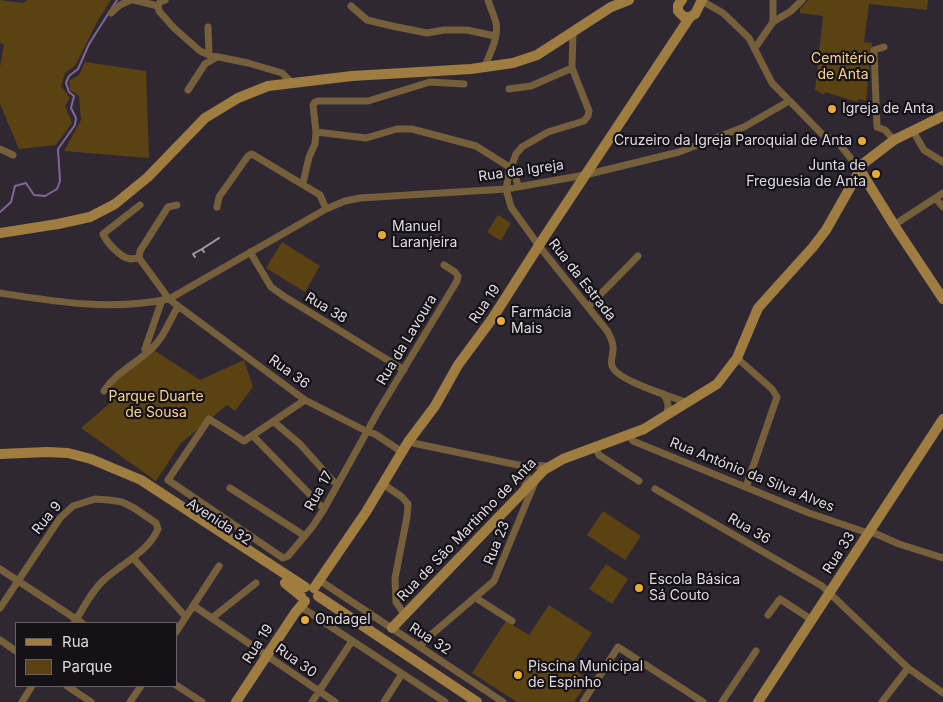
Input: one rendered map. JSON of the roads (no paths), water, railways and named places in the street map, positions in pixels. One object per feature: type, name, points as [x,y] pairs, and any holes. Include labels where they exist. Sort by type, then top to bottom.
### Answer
[{"type":"street","points":[[111,13],[120,5],[132,0],[158,6]]},
{"type":"street","points":[[158,6],[160,2],[165,0]]},
{"type":"street","points":[[485,66],[494,44],[496,23],[488,0]]},
{"type":"street","points":[[0,233],[90,217],[115,204],[148,177],[205,118],[238,98],[268,86],[352,76],[471,69],[513,63],[537,55],[611,7],[629,0]]},
{"type":"street","points":[[773,22],[774,0]]},
{"type":"street","points":[[755,48],[773,22],[791,12],[802,0]]},
{"type":"street","points":[[698,2],[732,20],[749,38],[772,83],[823,135],[837,141],[860,170],[943,299]]},
{"type":"street","name":"Rua 19","points":[[236,702],[366,512],[408,442],[435,406],[458,364],[492,319],[678,35],[680,8],[695,14],[698,2]]},
{"type":"street","points":[[158,6],[159,10],[184,38],[200,51],[218,58],[248,63],[282,73],[291,82]]},
{"type":"street","points":[[351,6],[367,20],[392,26],[427,33],[444,30],[467,30],[495,36]]},
{"type":"street","points":[[208,27],[209,55]]},
{"type":"street","points":[[506,189],[516,154],[527,143],[548,132],[584,121],[588,116],[587,104],[572,68],[574,32]]},
{"type":"street","points":[[884,47],[874,50],[877,127],[885,130],[894,140]]},
{"type":"street","points":[[188,90],[205,64],[218,58]]},
{"type":"street","points":[[509,89],[531,86],[572,68]]},
{"type":"street","points":[[303,183],[308,157],[315,144],[314,102],[318,100],[368,101],[430,82],[464,84]]},
{"type":"street","name":"Rua da Igreja","points":[[0,293],[72,304],[108,306],[145,304],[166,300],[326,209],[345,201],[376,196],[506,189],[586,175],[678,152],[744,127],[789,101]]},
{"type":"street","name":"Rua de São Martinho de Anta","points":[[392,628],[523,490],[549,466],[629,436],[666,416],[672,407],[688,403],[718,384],[737,358],[758,308],[826,230],[864,164],[894,140],[943,116]]},
{"type":"street","points":[[927,124],[943,124]]},
{"type":"street","points":[[316,132],[366,138],[409,128],[476,146],[511,168],[515,173],[518,187]]},
{"type":"street","points":[[913,131],[924,150],[943,162]]},
{"type":"street","points":[[0,149],[13,155]]},
{"type":"street","points":[[217,207],[224,190],[248,156],[252,154],[320,195],[326,209]]},
{"type":"street","name":"Rua da Estrada","points":[[506,189],[511,206],[539,246],[611,339],[613,346],[612,366],[615,371],[639,385],[688,403]]},
{"type":"street","points":[[894,225],[943,193]]},
{"type":"street","points":[[936,199],[943,207]]},
{"type":"street","points":[[140,205],[104,234],[107,242],[130,259],[139,258],[140,251],[168,207],[177,205]]},
{"type":"street","name":"Rua 38","points":[[250,252],[271,287],[404,370]]},
{"type":"street","points":[[588,307],[638,256]]},
{"type":"street","name":"Rua 36","points":[[139,258],[166,300],[178,306],[306,400],[366,432],[375,434],[402,452]]},
{"type":"street","name":"Rua da Lavoura","points":[[366,432],[457,281],[458,276],[455,272],[444,265]]},
{"type":"street","points":[[145,349],[166,300]]},
{"type":"street","points":[[104,391],[109,383],[128,366],[152,349],[178,306]]},
{"type":"street","points":[[737,358],[772,389],[777,397],[746,487]]},
{"type":"street","points":[[663,394],[672,407]]},
{"type":"street","points":[[306,400],[253,436],[324,509]]},
{"type":"street","name":"Avenida 32","points":[[253,436],[244,441],[209,419],[168,480],[283,558],[286,558]]},
{"type":"street","name":"Rua 33","points":[[758,702],[943,419]]},
{"type":"street","points":[[274,422],[300,444],[337,484]]},
{"type":"street","name":"Rua 17","points":[[286,558],[305,536],[324,509],[366,432]]},
{"type":"street","name":"Rua António da Silva Alves","points":[[629,436],[634,441],[808,513],[868,533],[874,533],[899,544],[943,558]]},
{"type":"street","points":[[408,442],[518,465],[549,466]]},
{"type":"street","points":[[595,448],[599,455],[639,481]]},
{"type":"street","name":"Avenida 32","points":[[0,454],[68,453],[91,459],[141,480],[466,702]]},
{"type":"street","points":[[518,465],[524,469],[528,478],[523,490]]},
{"type":"street","name":"Rua 23","points":[[420,647],[425,640],[476,598],[496,578],[536,477]]},
{"type":"street","points":[[383,484],[407,501],[408,508],[395,578],[395,595],[398,606],[404,614]]},
{"type":"street","points":[[230,488],[305,536]]},
{"type":"street","name":"Rua 36","points":[[655,489],[822,586],[908,668],[943,693]]},
{"type":"street","name":"Rua 9","points":[[0,608],[60,518],[73,506],[95,500],[122,502],[156,523],[158,529],[155,536],[133,558]]},
{"type":"street","points":[[0,569],[77,622],[104,580],[133,558],[186,617]]},
{"type":"street","points":[[178,629],[219,566]]},
{"type":"street","points":[[212,618],[256,583]]},
{"type":"street","points":[[309,595],[352,641],[445,702]]},
{"type":"street","name":"Avenida 32","points":[[309,595],[477,702]]},
{"type":"street","name":"Rua 32","points":[[309,595],[392,628],[503,702]]},
{"type":"street","points":[[476,598],[512,621]]},
{"type":"street","points":[[768,614],[780,599],[812,620]]},
{"type":"street","name":"Rua 30","points":[[194,606],[334,702]]},
{"type":"street","points":[[0,640],[15,650]]},
{"type":"street","points":[[312,702],[352,641]]},
{"type":"street","points":[[583,702],[618,647],[703,702]]},
{"type":"street","points":[[722,702],[756,651]]},
{"type":"street","points":[[882,702],[908,668]]},
{"type":"street","points":[[384,702],[402,674]]},
{"type":"street","points":[[178,686],[202,702]]},
{"type":"street","points":[[22,702],[31,687]]},
{"type":"street","points":[[69,687],[91,702]]},
{"type":"street","points":[[130,702],[140,687]]},
{"type":"waterway","points":[[0,212],[11,202],[15,186],[26,183],[34,195],[45,196],[57,189],[60,181],[58,149],[75,125],[76,118],[71,108],[74,96],[69,92],[66,83],[69,76],[78,69],[89,44],[117,0]]},
{"type":"railway","points":[[204,252],[202,249],[219,238]]},
{"type":"railway","points":[[195,257],[193,254],[202,249]]},
{"type":"place","name":"Igreja de Anta","points":[[832,109]]},
{"type":"place","name":"Cruzeiro da Igreja Paroquial de Anta","points":[[862,141]]},
{"type":"place","name":"Junta de Freguesia de Anta","points":[[876,174]]},
{"type":"place","name":"Manuel Laranjeira","points":[[382,235]]},
{"type":"place","name":"Farmácia Mais","points":[[501,321]]},
{"type":"place","name":"Escola Básica Sá Couto","points":[[639,588]]},
{"type":"place","name":"Ondagel","points":[[305,620]]},
{"type":"place","name":"Piscina Municipal de Espinho","points":[[518,675]]},
{"type":"park label","name":"Cemitério de Anta","points":[[843,68]]},
{"type":"park label","name":"Parque Duarte de Sousa","points":[[156,406]]}]
